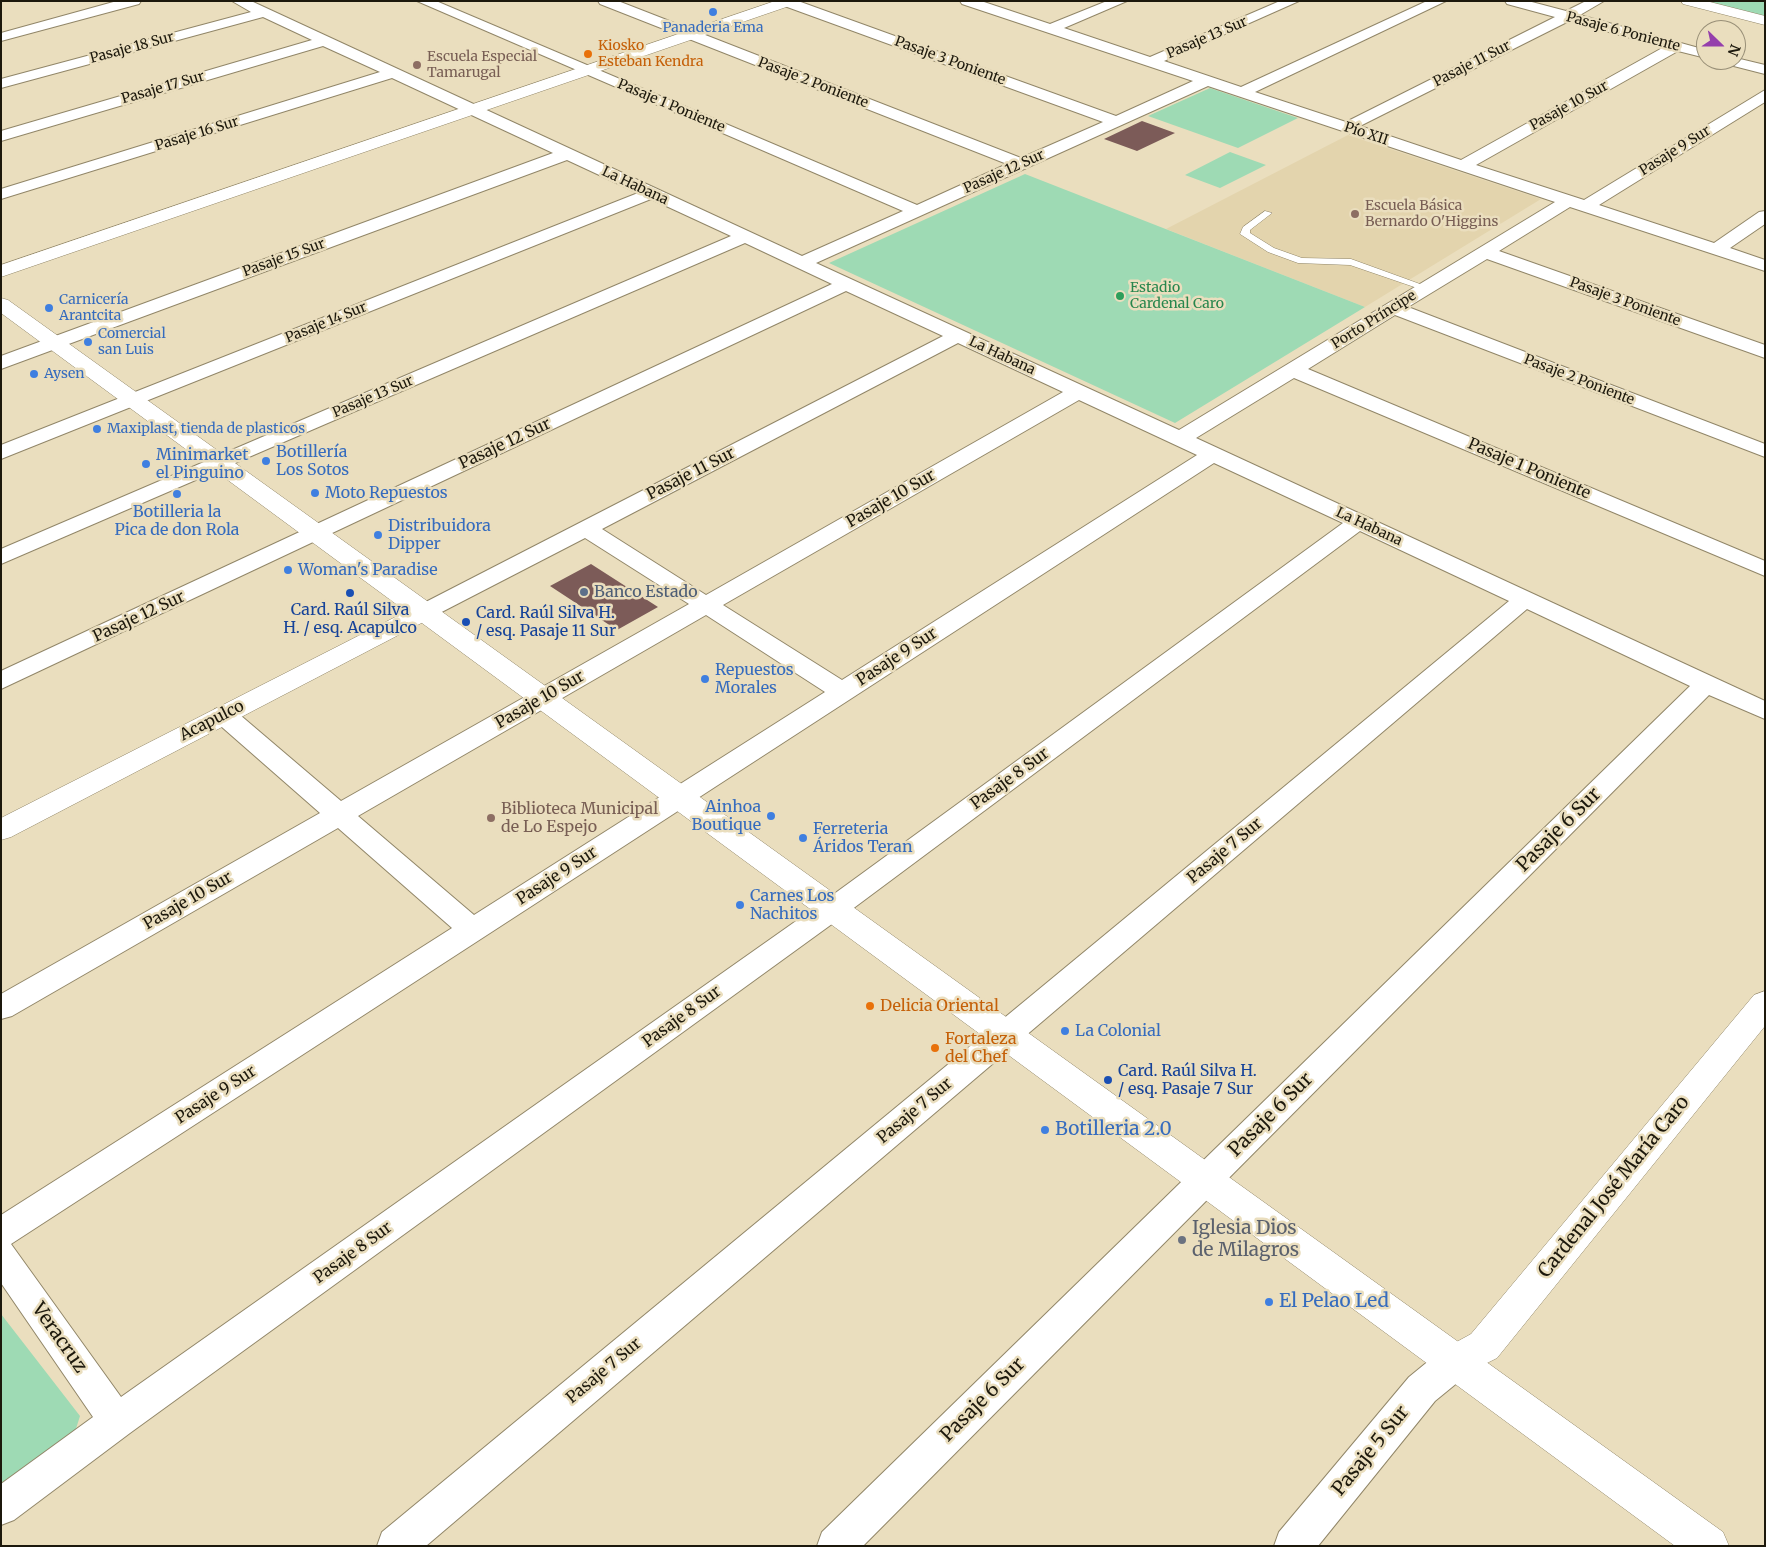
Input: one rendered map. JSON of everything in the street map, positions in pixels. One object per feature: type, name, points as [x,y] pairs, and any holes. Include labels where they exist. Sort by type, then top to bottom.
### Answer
[{"type":"main road","points":[[1688,1],[1765,21]]},
{"type":"main road","points":[[1,271],[787,2]]},
{"type":"main road","points":[[1,304],[1709,1546]]},
{"type":"main road","name":"Acapulco","points":[[1,830],[424,612]]},
{"type":"main road","name":"Cardenal José María Caro","points":[[1455,1362],[1484,1346],[1765,1003]]},
{"type":"street","points":[[1,37],[134,1]]},
{"type":"street","name":"La Habana","points":[[239,1],[1765,711]]},
{"type":"street","name":"Pasaje 1 Poniente","points":[[424,1],[917,211]]},
{"type":"street","name":"Pasaje 2 Poniente","points":[[605,1],[1021,164]]},
{"type":"street","name":"Pío XII","points":[[967,1],[1765,266]]},
{"type":"street","points":[[1050,29],[1120,1]]},
{"type":"street","name":"Pasaje 13 Sur","points":[[1150,62],[1292,1]]},
{"type":"street","points":[[1242,92],[1439,1]]},
{"type":"street","name":"Pasaje 6 Poniente","points":[[1512,1],[1696,51]]},
{"type":"street","name":"Pasaje 11 Sur","points":[[1347,128],[1597,1]]},
{"type":"street","name":"Pasaje 3 Poniente","points":[[787,2],[1116,121]]},
{"type":"street","name":"Pasaje 18 Sur","points":[[1,84],[263,13]]},
{"type":"street","name":"Pasaje 17 Sur","points":[[1,136],[324,41]]},
{"type":"street","name":"Pasaje 10 Sur","points":[[1462,166],[1676,46]]},
{"type":"street","points":[[1746,65],[1765,70]]},
{"type":"street","name":"Pasaje 16 Sur","points":[[1,194],[392,73]]},
{"type":"street","name":"Pasaje 12 Sur","points":[[802,263],[1206,81]]},
{"type":"street","name":"Pasaje 9 Sur","points":[[1577,204],[1765,95]]},
{"type":"street","name":"Pasaje 15 Sur","points":[[1,362],[567,154]]},
{"type":"street","name":"Pasaje 14 Sur","points":[[1,453],[652,194]]},
{"type":"street","name":"Porto Príncipe","points":[[1180,439],[1485,252],[1577,204]]},
{"type":"street","points":[[1716,250],[1765,216]]},
{"type":"street","name":"Pasaje 13 Sur","points":[[1,557],[744,236]]},
{"type":"street","name":"Pasaje 3 Poniente","points":[[1485,252],[1765,352]]},
{"type":"street","name":"Pasaje 12 Sur","points":[[1,681],[846,284]]},
{"type":"street","name":"Pasaje 2 Poniente","points":[[1393,308],[1765,452]]},
{"type":"street","name":"Pasaje 11 Sur","points":[[424,612],[957,336]]},
{"type":"street","name":"Pasaje 1 Poniente","points":[[1293,370],[1765,568]]},
{"type":"street","name":"Pasaje 10 Sur","points":[[1,1008],[1078,392]]},
{"type":"street","name":"Pasaje 9 Sur","points":[[1,1232],[1213,454]]},
{"type":"street","name":"Pasaje 8 Sur","points":[[1,1506],[833,909],[1359,522]]},
{"type":"street","points":[[585,528],[843,692]]},
{"type":"street","name":"Pasaje 7 Sur","points":[[396,1546],[1524,599]]},
{"type":"street","name":"Pasaje 6 Sur","points":[[836,1546],[1706,684]]},
{"type":"street","points":[[224,715],[473,930]]},
{"type":"street","name":"Veracruz","points":[[1,1255],[117,1421]]},
{"type":"street","name":"Pasaje 5 Sur","points":[[1293,1546],[1422,1389],[1455,1362]]},
{"type":"lane","points":[[1268,213],[1246,229],[1245,234],[1271,250],[1311,263],[1332,260],[1350,262],[1426,288]]},
{"type":"shaded area","name":"Escuela Básica Bernardo O'Higgins","points":[[1348,135],[1541,199],[1365,307],[1166,229]]},
{"type":"green space","points":[[1701,1],[1765,1],[1765,17]]},
{"type":"green space","points":[[1210,88],[1298,118],[1238,148],[1148,116]]},
{"type":"green space","points":[[1230,152],[1266,165],[1220,188],[1185,175]]},
{"type":"green space","name":"Estadio Cardenal Caro","points":[[1025,174],[1365,307],[1175,423],[829,263]]},
{"type":"green space","points":[[1,1314],[80,1416],[74,1435],[1,1488]]},
{"type":"building","points":[[1142,121],[1175,133],[1137,151],[1104,139]]},
{"type":"building","points":[[591,564],[658,607],[617,630],[550,586]]},
{"type":"place","name":"Panaderia Ema","points":[[713,12]]},
{"type":"place","name":"Kiosko Esteban Kendra","points":[[588,54]]},
{"type":"place","name":"Escuela Especial Tamarugal","points":[[417,65]]},
{"type":"place","name":"Escuela Básica Bernardo O'Higgins","points":[[1355,214]]},
{"type":"place","name":"Estadio Cardenal Caro","points":[[1120,296]]},
{"type":"place","name":"Carnicería Arantcita","points":[[49,308]]},
{"type":"place","name":"Comercial san Luis","points":[[88,342]]},
{"type":"place","name":"Aysen","points":[[34,374]]},
{"type":"place","name":"Maxiplast, tienda de plasticos","points":[[97,429]]},
{"type":"place","name":"Botillería Los Sotos","points":[[266,461]]},
{"type":"place","name":"Minimarket el Pinguino","points":[[146,464]]},
{"type":"place","name":"Moto Repuestos","points":[[315,493]]},
{"type":"place","name":"Botilleria la Pica de don Rola","points":[[177,494]]},
{"type":"place","name":"Distribuidora Dipper","points":[[378,535]]},
{"type":"place","name":"Woman's Paradise","points":[[288,570]]},
{"type":"place","name":"Banco Estado","points":[[584,592]]},
{"type":"place","name":"Card. Raúl Silva H. / esq. Acapulco","points":[[350,593]]},
{"type":"place","name":"Card. Raúl Silva H. / esq. Pasaje 11 Sur","points":[[466,622]]},
{"type":"place","name":"Repuestos Morales","points":[[705,679]]},
{"type":"place","name":"Ainhoa Boutique","points":[[771,816]]},
{"type":"place","name":"Biblioteca Municipal de Lo Espejo","points":[[491,818]]},
{"type":"place","name":"Ferreteria Áridos Teran","points":[[803,838]]},
{"type":"place","name":"Carnes Los Nachitos","points":[[740,905]]},
{"type":"place","name":"Delicia Oriental","points":[[870,1006]]},
{"type":"place","name":"La Colonial","points":[[1065,1031]]},
{"type":"place","name":"Fortaleza del Chef","points":[[935,1048]]},
{"type":"place","name":"Card. Raúl Silva H. / esq. Pasaje 7 Sur","points":[[1108,1080]]},
{"type":"place","name":"Botilleria 2.0","points":[[1045,1130]]},
{"type":"place","name":"Iglesia Dios de Milagros","points":[[1182,1240]]},
{"type":"place","name":"El Pelao Led","points":[[1269,1302]]}]
